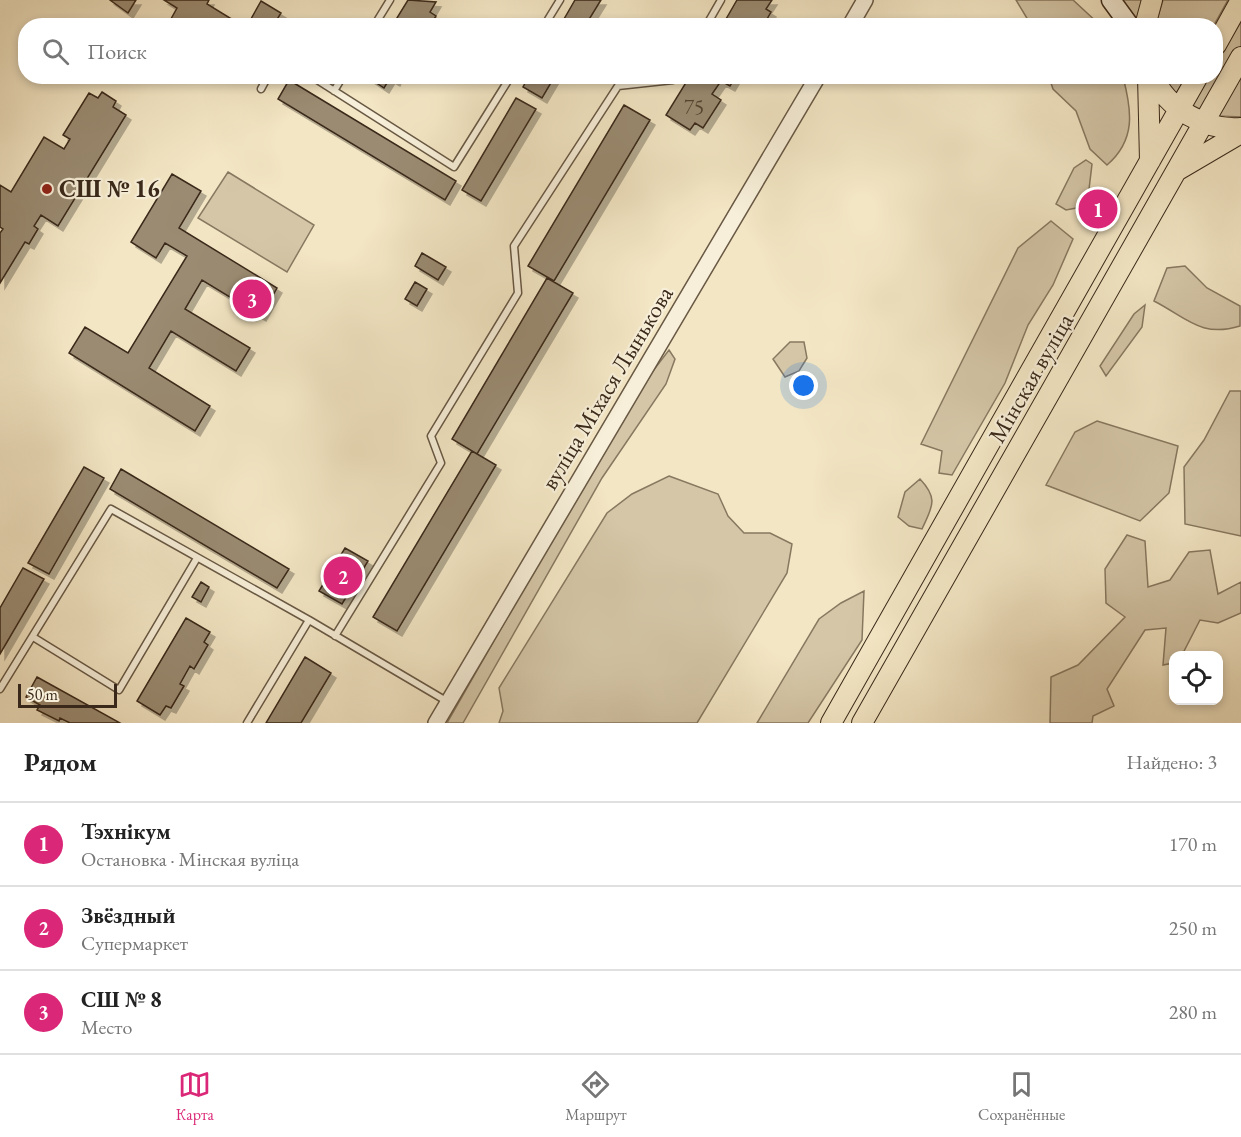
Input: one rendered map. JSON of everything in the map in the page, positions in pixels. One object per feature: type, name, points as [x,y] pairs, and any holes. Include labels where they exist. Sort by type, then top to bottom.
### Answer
[{"type":"main road","points":[[1112,0],[1124,18]]},
{"type":"main road","points":[[1146,18],[1152,0]]},
{"type":"main road","points":[[1223,31],[1241,0]]},
{"type":"main road","name":"Мінская вуліца","points":[[862,723],[1241,57]]},
{"type":"main road","points":[[1148,84],[1150,161]]},
{"type":"main road","points":[[1158,84],[1179,109],[1204,123],[1220,128],[1241,128]]},
{"type":"main road","name":"Мінская вуліца","points":[[831,723],[1193,84]]},
{"type":"main road","points":[[1176,172],[1241,133]]},
{"type":"street","points":[[855,18],[865,0]]},
{"type":"street","name":"вуліца Міхася Лынькова","points":[[436,723],[814,84]]},
{"type":"lane","points":[[379,18],[390,0]]},
{"type":"lane","points":[[549,18],[560,0]]},
{"type":"lane","points":[[711,18],[721,0]]},
{"type":"lane","points":[[261,89],[264,84]]},
{"type":"lane","points":[[323,84],[454,167],[506,84]]},
{"type":"lane","points":[[334,91],[338,84]]},
{"type":"lane","points":[[335,636],[441,463],[431,436],[518,293],[514,246],[618,86],[636,84]]},
{"type":"lane","points":[[0,689],[111,509],[309,620],[448,703]]},
{"type":"lane","points":[[33,637],[119,690],[197,558]]},
{"type":"lane","points":[[247,723],[309,620]]},
{"type":"shaded area","points":[[1016,0],[1073,0],[1092,18],[1027,18]]},
{"type":"shaded area","points":[[1122,0],[1142,0],[1138,18],[1132,18]]},
{"type":"shaded area","points":[[1163,0],[1228,0],[1218,18],[1157,18]]},
{"type":"shaded area","points":[[1241,13],[1241,47],[1223,80],[1223,46]]},
{"type":"shaded area","points":[[1241,73],[1241,117],[1217,116]]},
{"type":"shaded area","points":[[1051,84],[1124,84],[1130,113],[1127,135],[1123,145],[1107,165],[1090,149],[1076,111],[1053,89]]},
{"type":"shaded area","points":[[1169,84],[1182,84],[1176,94]]},
{"type":"shaded area","points":[[1202,84],[1221,84],[1205,112],[1190,104]]},
{"type":"shaded area","points":[[1086,160],[1092,164],[1087,206],[1066,210],[1056,204],[1074,168]]},
{"type":"shaded area","points":[[228,172],[314,225],[287,272],[198,218]]},
{"type":"shaded area","points":[[1051,221],[1073,239],[1053,285],[1028,325],[1005,383],[952,475],[939,473],[942,451],[921,444],[1018,248]]},
{"type":"shaded area","points":[[1185,266],[1207,288],[1240,306],[1240,326],[1215,330],[1204,328],[1185,320],[1154,301],[1167,268]]},
{"type":"shaded area","points":[[1145,305],[1142,327],[1106,376],[1100,366],[1134,314]]},
{"type":"shaded area","points":[[790,342],[804,342],[807,358],[799,371],[785,377],[773,359]]},
{"type":"shaded area","points":[[669,350],[675,359],[666,384],[602,478],[463,723],[447,723],[579,492],[646,380]]},
{"type":"shaded area","points":[[1230,391],[1241,391],[1241,536],[1185,524],[1184,467],[1204,440]]},
{"type":"shaded area","points":[[1097,421],[1178,446],[1169,493],[1140,521],[1046,485],[1075,432]]},
{"type":"shaded area","points":[[669,476],[718,494],[728,516],[744,533],[770,533],[792,544],[787,573],[697,723],[499,723],[503,711],[499,688],[607,513],[632,494]]},
{"type":"shaded area","points":[[920,479],[932,498],[931,509],[922,529],[909,526],[898,517],[905,492]]},
{"type":"shaded area","points":[[1127,535],[1145,541],[1148,587],[1170,580],[1189,552],[1210,550],[1218,594],[1241,582],[1241,613],[1218,623],[1200,620],[1184,651],[1169,651],[1169,664],[1163,665],[1166,628],[1145,630],[1107,689],[1114,706],[1093,716],[1092,723],[1050,723],[1051,677],[1078,665],[1125,617],[1106,603],[1105,569]]},
{"type":"shaded area","points":[[864,591],[862,640],[808,723],[757,723],[819,619],[841,603]]},
{"type":"building","points":[[110,0],[136,0],[128,13]]},
{"type":"building","points":[[164,0],[209,0],[207,4],[230,18],[171,18],[177,8]]},
{"type":"building","points":[[408,0],[436,2],[430,12],[436,16],[435,18],[397,18]]},
{"type":"building","points":[[575,0],[601,0],[590,18],[565,18]]},
{"type":"building","points":[[737,0],[772,0],[766,9],[771,12],[768,18],[727,18]]},
{"type":"building","points":[[261,1],[281,13],[278,18],[251,18]]},
{"type":"building","points":[[287,84],[296,84],[456,181],[445,200],[278,99]]},
{"type":"building","points":[[525,84],[550,84],[542,98],[523,87]]},
{"type":"building","points":[[685,84],[719,84],[712,94],[721,100],[703,128],[695,123],[690,130],[666,115]]},
{"type":"building","name":"СШ № 16","points":[[102,92],[116,101],[113,107],[126,115],[58,226],[41,215],[34,226],[38,229],[29,244],[25,242],[0,283],[0,233],[3,229],[0,227],[0,185],[11,192],[44,137],[64,149],[70,139],[63,135],[89,93],[98,98]]},
{"type":"building","points":[[516,98],[536,109],[481,201],[462,190]]},
{"type":"building","points":[[624,105],[650,120],[554,281],[528,266]]},
{"type":"building","points":[[172,174],[201,191],[179,228],[277,288],[261,316],[202,280],[185,309],[250,348],[236,371],[171,331],[149,368],[210,406],[195,431],[69,353],[85,327],[128,353],[187,256],[165,243],[156,258],[131,242]]},
{"type":"building","points":[[422,253],[446,267],[438,280],[415,266]]},
{"type":"building","points":[[547,278],[573,293],[477,454],[452,439]]},
{"type":"building","points":[[415,282],[427,289],[417,306],[405,299]]},
{"type":"building","points":[[472,451],[496,465],[397,631],[373,617]]},
{"type":"building","points":[[84,467],[104,478],[49,574],[28,563]]},
{"type":"building","points":[[121,469],[289,569],[277,588],[110,489]]},
{"type":"building","points":[[345,548],[368,561],[342,604],[319,591]]},
{"type":"building","points":[[23,568],[44,579],[0,654],[0,608]]},
{"type":"building","points":[[201,582],[209,587],[201,602],[192,597]]},
{"type":"building","points":[[186,618],[210,632],[204,642],[208,645],[194,669],[190,666],[180,684],[184,686],[171,708],[166,706],[160,715],[137,701]]},
{"type":"building","points":[[305,657],[331,673],[301,723],[266,723]]},
{"type":"building","points":[[37,677],[120,723],[70,723],[60,718],[59,721],[37,710],[40,705],[26,697]]},
{"type":"place","name":"СШ № 16","points":[[47,189]]},
{"type":"place","name":"Тэхнікум","points":[[1098,209]]},
{"type":"place","name":"СШ № 8","points":[[252,299]]},
{"type":"place","name":"Звёздный","points":[[343,576]]}]
